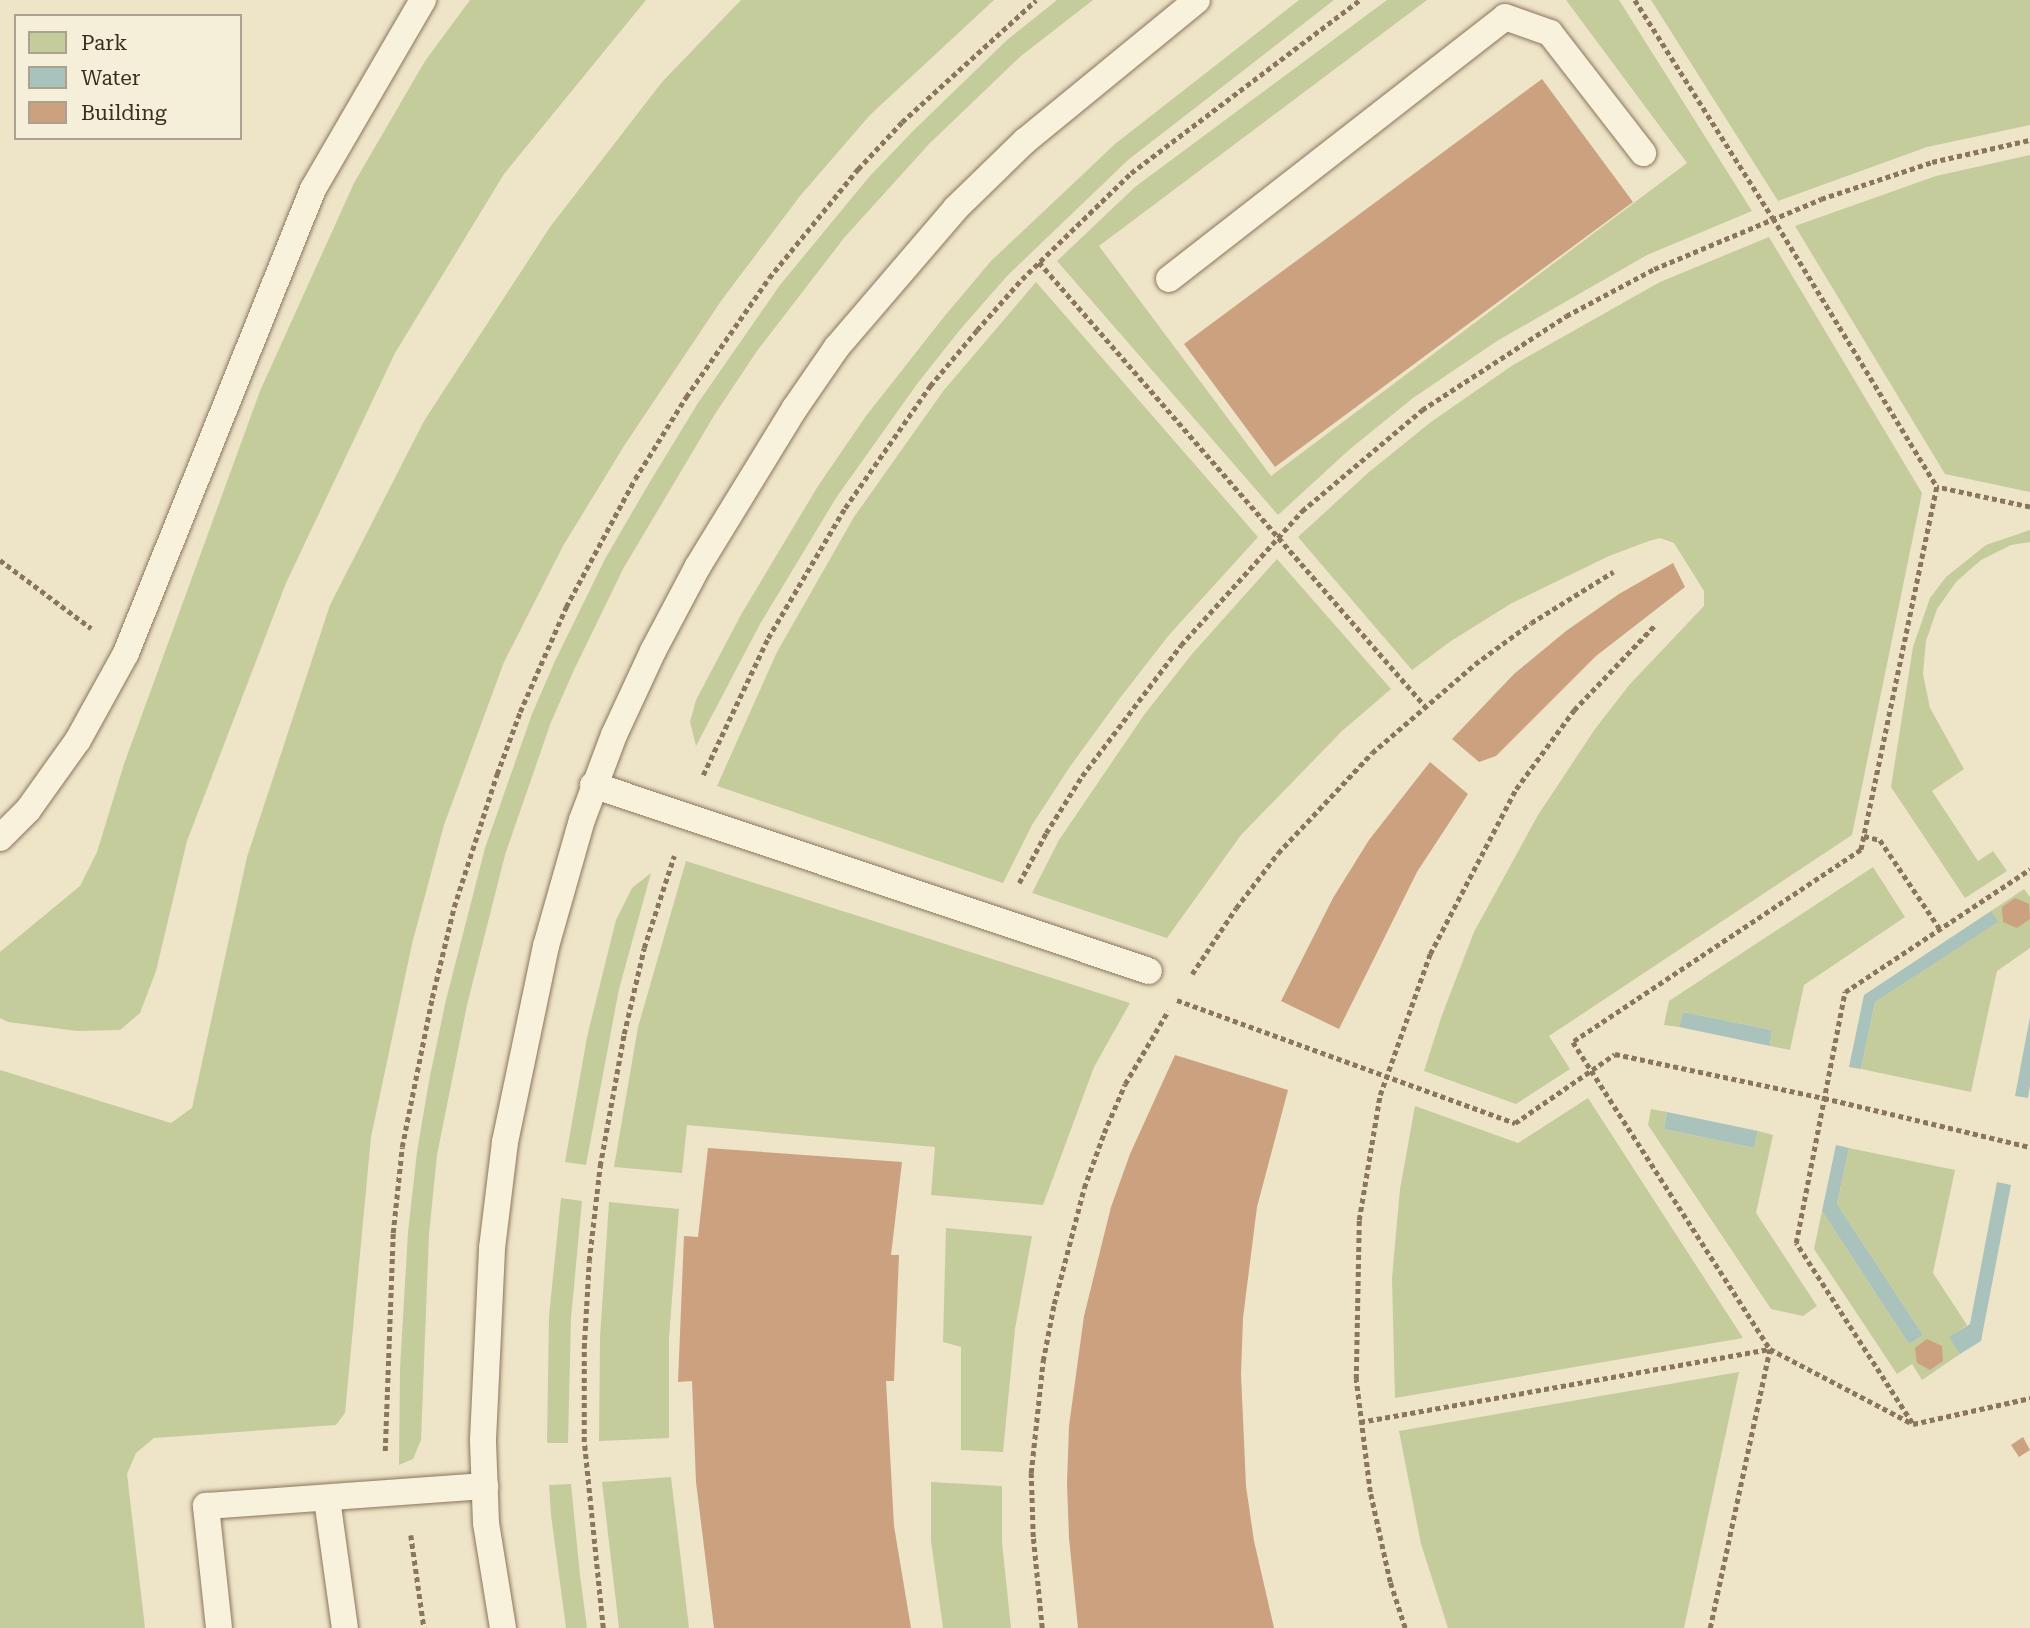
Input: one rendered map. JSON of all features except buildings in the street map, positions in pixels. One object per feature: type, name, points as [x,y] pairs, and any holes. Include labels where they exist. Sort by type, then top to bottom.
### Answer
[{"type":"lane","points":[[0,838],[28,810],[78,740],[126,653],[313,189],[423,0]]},
{"type":"lane","points":[[503,1628],[486,1523],[483,1440],[492,1248],[505,1142],[546,946],[593,785],[653,650],[698,566],[761,461],[837,347],[956,208],[1015,150],[1098,78],[1197,0]]},
{"type":"lane","points":[[1170,279],[1499,8],[1550,33],[1643,153]]},
{"type":"lane","points":[[593,785],[687,819],[1149,971]]},
{"type":"lane","points":[[219,1628],[206,1506],[485,1486]]},
{"type":"lane","points":[[327,1499],[345,1628]]},
{"type":"path","points":[[603,1628],[584,1442],[584,1348],[596,1202],[610,1105],[641,960],[707,766],[768,638],[845,508],[930,386],[1039,262],[1131,173],[1360,0]]},
{"type":"path","points":[[1635,0],[1773,218],[1937,487],[1861,850],[1573,1042],[1770,1349],[1913,1424],[2030,1398]]},
{"type":"path","points":[[1003,923],[1045,833],[1082,776],[1181,645],[1302,511],[1422,410],[1505,353],[1566,316],[1654,269],[1773,218],[1932,162],[2030,140]]},
{"type":"path","points":[[1039,262],[1425,706]]},
{"type":"path","points":[[1937,487],[2030,507]]},
{"type":"path","points":[[0,560],[126,653]]},
{"type":"path","points":[[1190,977],[1236,908],[1278,853],[1364,761],[1475,664],[1531,623],[1614,572]]},
{"type":"path","points":[[1405,1628],[1390,1582],[1375,1513],[1360,1422],[1355,1325],[1359,1220],[1386,1076],[1430,954],[1516,789],[1574,710],[1655,625]]},
{"type":"path","points":[[1864,836],[1880,840],[1940,929]]},
{"type":"path","points":[[1913,1424],[1796,1243],[1845,992],[2030,869]]},
{"type":"path","points":[[1042,1628],[1033,1537],[1031,1473],[1042,1362],[1054,1304],[1080,1201],[1104,1133],[1151,1036],[1183,988]]},
{"type":"path","points":[[1175,1000],[1515,1123],[1615,1054],[1824,1098],[2030,1147]]},
{"type":"path","points":[[1360,1422],[1770,1349]]},
{"type":"path","points":[[1710,1628],[1770,1349]]},
{"type":"green space","points":[[470,0],[646,0],[504,174],[395,353],[286,583],[187,841],[156,971],[140,1013],[120,1030],[77,1031],[8,1022],[0,1018],[0,952],[80,886],[97,852],[124,764],[260,391],[354,183],[425,61]]},
{"type":"green space","points":[[741,0],[994,0],[870,115],[800,196],[721,301],[624,446],[563,546],[504,662],[444,825],[412,944],[371,1137],[345,1413],[336,1425],[154,1438],[136,1453],[127,1474],[145,1628],[0,1628],[0,1070],[171,1123],[192,1108],[247,857],[330,605],[424,421],[550,227],[662,82]]},
{"type":"green space","points":[[1057,0],[1093,0],[1021,56],[929,144],[844,238],[757,351],[715,414],[623,569],[574,670],[551,722],[505,855],[467,1005],[437,1155],[429,1234],[421,1440],[413,1459],[399,1465],[400,1369],[408,1232],[417,1152],[429,1081],[446,1000],[485,848],[532,714],[555,661],[605,559],[648,485],[698,403],[780,285],[869,177],[914,130],[1007,40]]},
{"type":"green space","points":[[1299,0],[1334,0],[1128,160],[1007,276],[959,331],[917,384],[836,498],[760,624],[696,746],[690,722],[696,700],[742,613],[818,486],[866,416],[943,318],[991,261],[1115,144]]},
{"type":"green space","points":[[1387,0],[1427,0],[1099,246],[1271,476],[1687,163],[1566,0],[1619,0],[1752,211],[1647,255],[1497,341],[1413,398],[1350,449],[1278,515],[1057,261],[1135,187]]},
{"type":"green space","points":[[1651,0],[2030,0],[2030,125],[1927,147],[1778,201]]},
{"type":"green space","points":[[2030,155],[2030,492],[1945,474],[1795,226],[1936,176]]},
{"type":"green space","points":[[1769,237],[1922,493],[1852,835],[1549,1036],[1570,1069],[1516,1104],[1424,1071],[1442,1015],[1474,932],[1538,815],[1595,729],[1630,684],[1704,606],[1704,591],[1674,543],[1660,538],[1609,556],[1512,603],[1451,641],[1412,670],[1298,537],[1369,472],[1431,422],[1513,365],[1660,282]]},
{"type":"green space","points":[[1036,282],[1258,537],[1169,635],[1120,698],[1032,825],[1003,883],[717,786],[777,652],[854,517],[944,390]]},
{"type":"green space","points":[[2030,530],[2030,542],[2011,545],[1981,560],[1956,582],[1937,609],[1926,641],[1923,674],[1930,708],[1964,769],[1932,791],[1978,861],[1993,851],[2007,871],[1965,898],[1891,787],[1913,647],[1930,598],[1946,577],[1986,545]]},
{"type":"green space","points":[[1277,559],[1391,689],[1342,731],[1241,835],[1167,938],[1032,893],[1059,840],[1144,715],[1192,654]]},
{"type":"green space","points":[[686,861],[1130,1003],[1094,1067],[1043,1205],[931,1195],[935,1147],[687,1125],[682,1173],[614,1167],[638,1027]]},
{"type":"green space","points":[[1873,867],[1905,917],[1804,985],[1790,1050],[1770,1046],[1772,1030],[1683,1012],[1679,1027],[1664,1025],[1669,1001]]},
{"type":"green space","points":[[651,873],[619,989],[586,1165],[565,1162],[587,1037],[616,920],[632,888]]},
{"type":"green space","points":[[2024,889],[2030,897],[2030,948],[1997,971],[1971,1092],[1861,1069],[1875,1002],[1997,922],[1991,911]]},
{"type":"green space","points":[[1588,1098],[1743,1338],[1395,1398],[1392,1278],[1400,1189],[1415,1106],[1518,1143]]},
{"type":"green space","points":[[1651,1109],[1667,1112],[1664,1129],[1754,1148],[1758,1131],[1773,1135],[1756,1213],[1817,1306],[1803,1316],[1771,1309],[1648,1125]]},
{"type":"green space","points":[[1849,1148],[1955,1170],[1933,1273],[1967,1325],[1950,1337],[1960,1354],[1922,1380],[1912,1364],[1897,1374],[1814,1249],[1822,1211],[1909,1344],[1923,1335],[1837,1204]]},
{"type":"green space","points":[[561,1198],[582,1201],[571,1318],[568,1443],[547,1443],[549,1316]]},
{"type":"green space","points":[[609,1202],[679,1209],[669,1338],[669,1438],[599,1441],[600,1337]]},
{"type":"green space","points":[[946,1228],[1032,1236],[1015,1329],[1003,1452],[961,1450],[961,1347],[943,1342]]},
{"type":"green space","points":[[1739,1372],[1684,1628],[1448,1628],[1421,1544],[1399,1431]]},
{"type":"green space","points":[[671,1477],[689,1628],[619,1628],[602,1482]]},
{"type":"green space","points":[[931,1482],[1002,1486],[1002,1542],[1011,1628],[943,1628],[931,1541]]},
{"type":"green space","points":[[571,1484],[587,1628],[566,1628],[551,1515],[549,1485]]},
{"type":"water","points":[[1991,911],[1998,922],[1875,1002],[1861,1069],[1849,1067],[1864,995]]},
{"type":"water","points":[[1683,1012],[1772,1030],[1770,1046],[1679,1027]]},
{"type":"water","points":[[2030,1017],[2030,1086],[2028,1098],[2015,1096]]},
{"type":"water","points":[[1667,1112],[1758,1131],[1754,1148],[1664,1129]]},
{"type":"water","points":[[1836,1145],[1849,1148],[1837,1204],[1923,1335],[1909,1344],[1822,1211]]},
{"type":"water","points":[[1997,1182],[2011,1185],[1981,1341],[1960,1354],[1949,1337],[1970,1324]]}]
